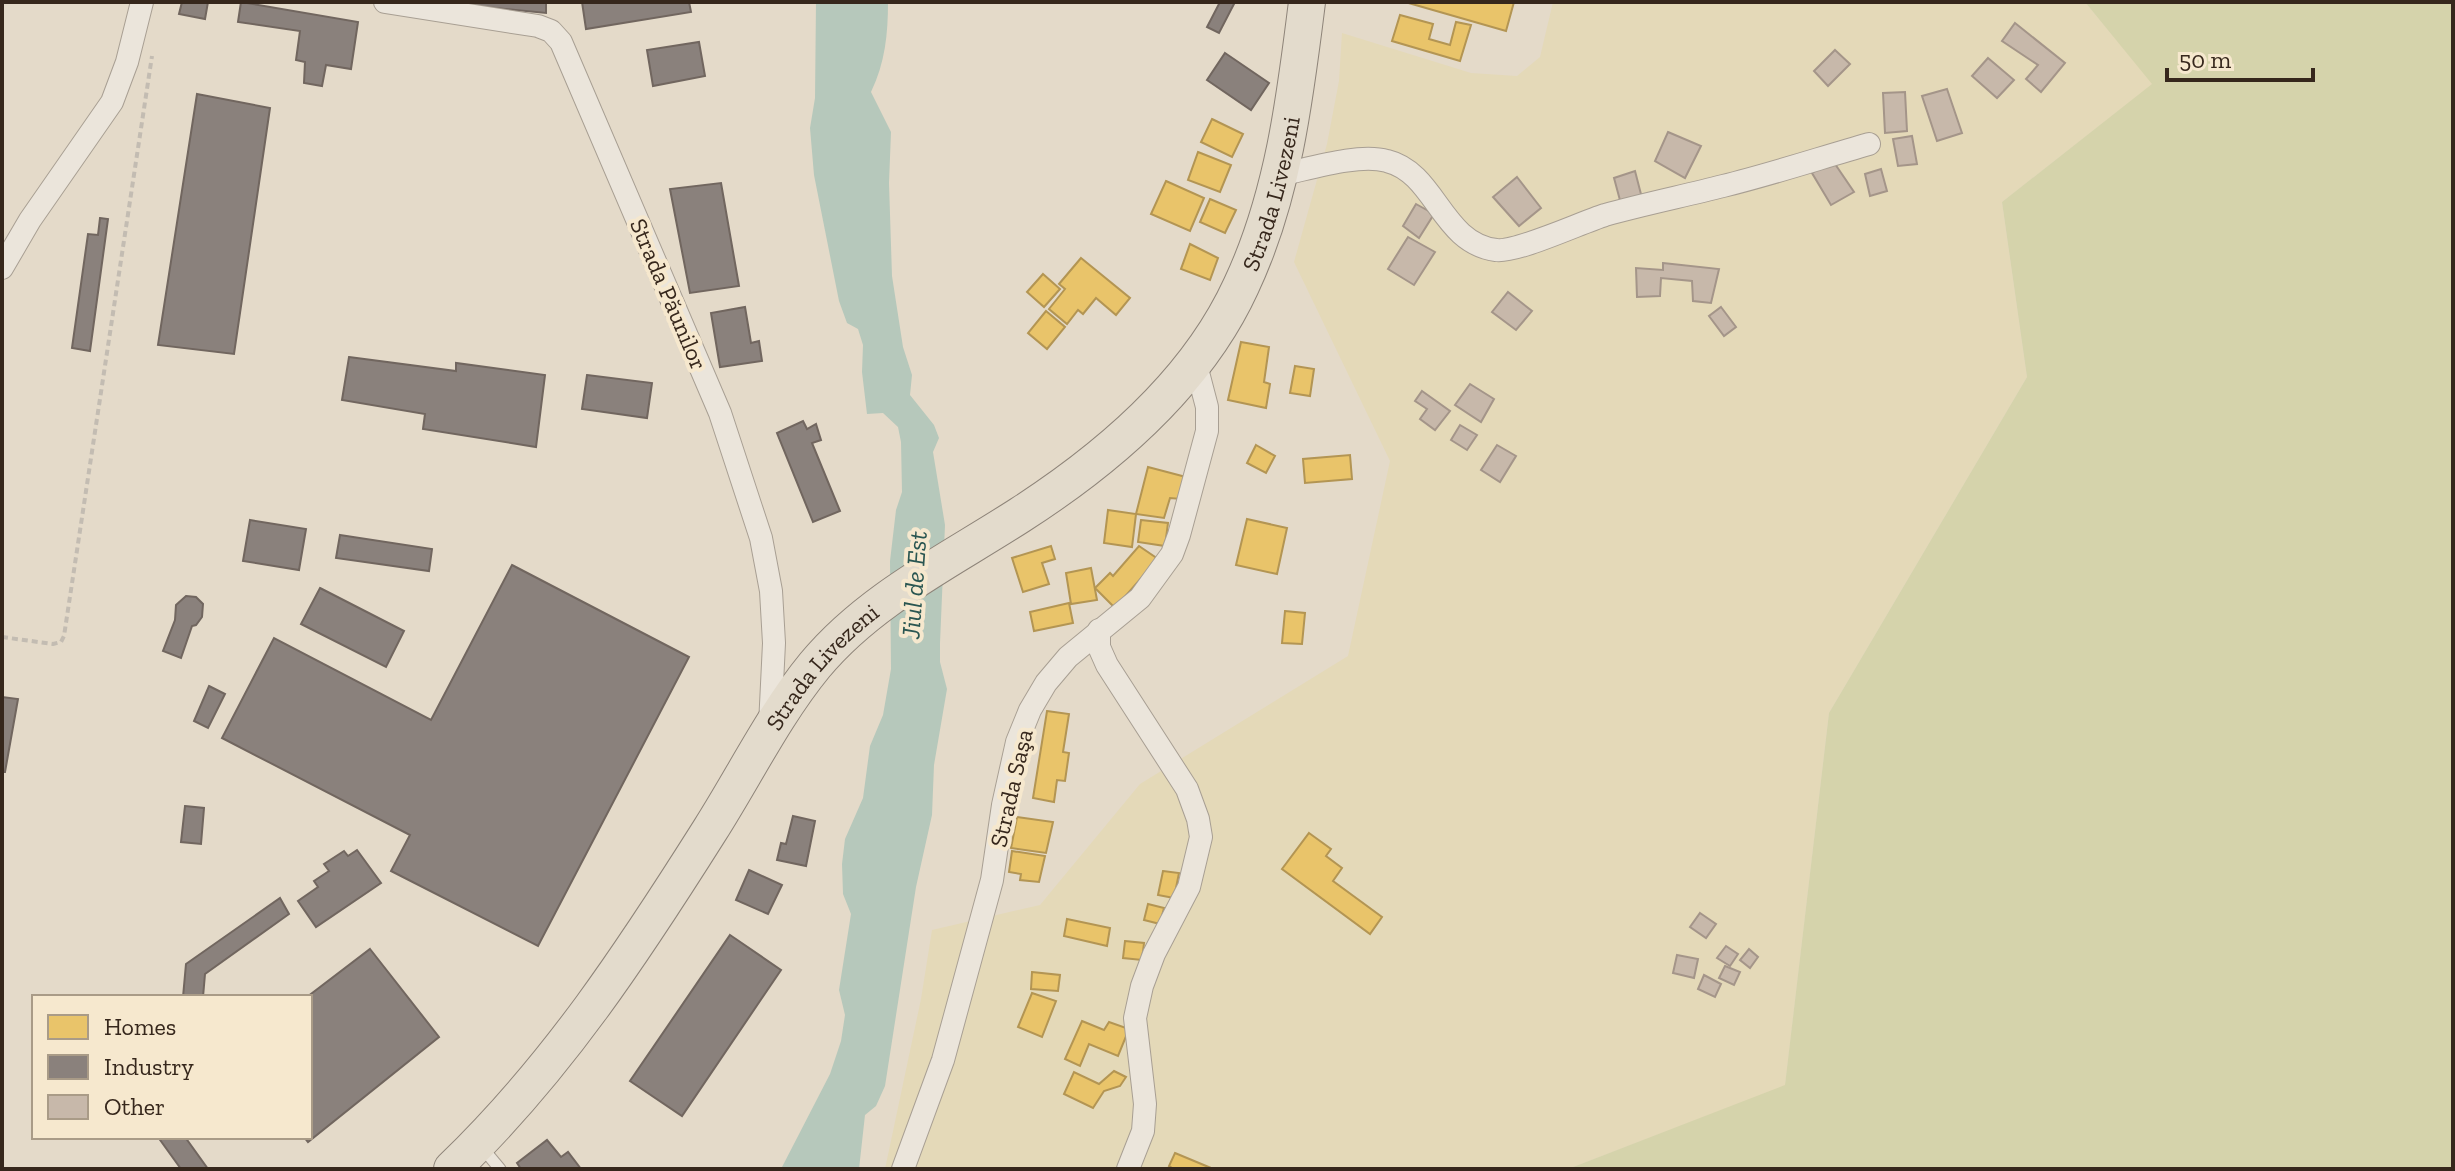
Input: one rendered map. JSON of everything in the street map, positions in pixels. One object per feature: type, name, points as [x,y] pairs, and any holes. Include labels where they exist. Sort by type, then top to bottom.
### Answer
[{"type":"main road","name":"Strada Livezeni","points":[[452,1169],[489,1156],[538,1077],[597,1003],[813,667],[867,614],[1022,514],[1130,430],[1195,361],[1240,288],[1260,239],[1279,175],[1297,82],[1307,2]]},
{"type":"street","points":[[2,268],[30,220],[112,102],[127,62],[142,2]]},
{"type":"street","name":"Strada Păunilor","points":[[385,2],[538,26],[551,31],[561,42],[720,413],[761,538],[771,591],[774,643],[769,733]]},
{"type":"street","points":[[1279,175],[1371,158],[1387,161],[1406,168],[1465,239],[1497,251],[1514,249],[1605,215],[1726,185],[1869,144]]},
{"type":"street","name":"Strada Saşa","points":[[903,1169],[943,1060],[978,935],[992,880],[1003,805],[1017,742],[1030,710],[1046,683],[1068,657],[1140,598],[1172,554],[1179,535],[1207,431],[1207,407],[1195,361]]},
{"type":"street","points":[[1099,630],[1099,647],[1107,665],[1187,789],[1201,837],[1189,887],[1154,954],[1142,986],[1135,1018],[1145,1104],[1143,1131],[1128,1169]]},
{"type":"path","points":[[2,637],[53,644],[61,642],[64,636],[153,48]]},
{"type":"shaded area","points":[[1553,2],[2085,2],[2153,84],[2002,202],[2027,377],[1829,713],[1785,1086],[1568,1169],[885,1169],[921,999],[932,930],[1040,905],[1140,784],[1348,656],[1390,461],[1294,262],[1327,144],[1339,81],[1342,33],[1471,73],[1517,76],[1540,57]]},
{"type":"shaded area","points":[[2085,2],[2453,2],[2453,1169],[1568,1169],[1785,1085],[1829,713],[2027,377],[2002,202],[2152,84]]},
{"type":"water","name":"Jiul de Est","points":[[816,2],[888,2],[885,48],[871,92],[891,132],[892,276],[903,347],[912,375],[910,395],[934,425],[939,438],[933,452],[945,525],[940,662],[947,689],[934,765],[932,815],[916,887],[885,1086],[876,1106],[865,1115],[859,1169],[781,1169],[830,1074],[841,1041],[845,1015],[839,990],[851,914],[843,894],[842,864],[845,839],[863,798],[870,746],[883,715],[891,669],[890,561],[896,510],[902,492],[898,427],[883,413],[867,414],[862,372],[863,345],[858,329],[847,323],[839,301],[814,175],[810,128],[815,98]]},
{"type":"building: Homes","points":[[1405,2],[1514,2],[1506,31]]},
{"type":"building: Homes","points":[[1400,15],[1433,24],[1429,39],[1450,45],[1456,22],[1471,25],[1460,61],[1392,41]]},
{"type":"building: Homes","points":[[1212,119],[1243,134],[1232,157],[1201,142]]},
{"type":"building: Homes","points":[[1198,152],[1231,165],[1220,192],[1188,180]]},
{"type":"building: Homes","points":[[1166,181],[1204,198],[1190,231],[1151,214]]},
{"type":"building: Homes","points":[[1210,199],[1236,210],[1225,233],[1200,222]]},
{"type":"building: Homes","points":[[1190,244],[1218,258],[1210,280],[1181,269]]},
{"type":"building: Homes","points":[[1081,258],[1130,298],[1116,315],[1096,298],[1083,314],[1078,310],[1067,324],[1049,309],[1065,289],[1059,284]]},
{"type":"building: Homes","points":[[1043,274],[1060,289],[1044,307],[1027,292]]},
{"type":"building: Homes","points":[[1046,311],[1065,327],[1047,349],[1028,333]]},
{"type":"building: Homes","points":[[1241,342],[1269,347],[1264,382],[1270,384],[1266,408],[1228,400]]},
{"type":"building: Homes","points":[[1295,366],[1314,369],[1310,396],[1290,393]]},
{"type":"building: Homes","points":[[1256,445],[1275,456],[1266,473],[1247,463]]},
{"type":"building: Homes","points":[[1350,455],[1352,479],[1305,483],[1303,459]]},
{"type":"building: Homes","points":[[1148,467],[1186,477],[1181,499],[1170,498],[1164,518],[1136,514]]},
{"type":"building: Homes","points":[[1108,510],[1136,514],[1132,547],[1104,543]]},
{"type":"building: Homes","points":[[1247,519],[1287,528],[1277,574],[1236,565]]},
{"type":"building: Homes","points":[[1141,520],[1168,523],[1165,546],[1138,542]]},
{"type":"building: Homes","points":[[1051,546],[1055,559],[1042,563],[1049,584],[1023,592],[1012,558]]},
{"type":"building: Homes","points":[[1139,546],[1158,559],[1115,608],[1095,588],[1110,573],[1113,576]]},
{"type":"building: Homes","points":[[1091,568],[1097,600],[1071,604],[1066,573]]},
{"type":"building: Homes","points":[[1069,603],[1073,623],[1034,631],[1030,612]]},
{"type":"building: Homes","points":[[1285,611],[1305,613],[1302,644],[1282,643]]},
{"type":"building: Homes","points":[[1047,711],[1069,714],[1063,752],[1069,753],[1065,781],[1057,780],[1054,802],[1033,798]]},
{"type":"building: Homes","points":[[1017,817],[1053,822],[1046,853],[1011,848]]},
{"type":"building: Homes","points":[[1309,833],[1331,849],[1326,856],[1342,868],[1333,881],[1382,917],[1370,934],[1282,869]]},
{"type":"building: Homes","points":[[1012,851],[1045,856],[1039,882],[1020,880],[1021,874],[1009,872]]},
{"type":"building: Homes","points":[[1163,871],[1179,873],[1174,898],[1158,895]]},
{"type":"building: Homes","points":[[1148,904],[1164,908],[1160,924],[1144,920]]},
{"type":"building: Homes","points":[[1067,919],[1110,928],[1107,946],[1064,936]]},
{"type":"building: Homes","points":[[1125,941],[1144,943],[1142,960],[1123,958]]},
{"type":"building: Homes","points":[[1032,972],[1060,975],[1058,991],[1031,989]]},
{"type":"building: Homes","points":[[1032,993],[1056,1001],[1042,1037],[1018,1027]]},
{"type":"building: Homes","points":[[1082,1021],[1104,1030],[1109,1022],[1129,1029],[1118,1056],[1089,1044],[1080,1066],[1065,1059]]},
{"type":"building: Homes","points":[[1114,1071],[1126,1077],[1120,1086],[1104,1091],[1093,1108],[1064,1094],[1074,1072],[1099,1084]]},
{"type":"building: Homes","points":[[1175,1153],[1211,1169],[1174,1169],[1169,1166]]},
{"type":"building: Industry","points":[[182,2],[208,2],[205,19],[179,14]]},
{"type":"building: Industry","points":[[241,2],[358,22],[351,69],[326,65],[322,86],[304,83],[305,62],[296,60],[300,31],[238,22]]},
{"type":"building: Industry","points":[[475,2],[546,2],[546,13],[475,6]]},
{"type":"building: Industry","points":[[582,2],[689,2],[691,12],[586,29]]},
{"type":"building: Industry","points":[[1220,2],[1235,2],[1219,33],[1207,27]]},
{"type":"building: Industry","points":[[699,42],[705,76],[653,86],[647,50]]},
{"type":"building: Industry","points":[[1225,53],[1269,83],[1251,110],[1207,80]]},
{"type":"building: Industry","points":[[197,94],[270,108],[234,354],[158,345]]},
{"type":"building: Industry","points":[[721,183],[739,286],[690,293],[670,189]]},
{"type":"building: Industry","points":[[100,218],[108,219],[90,351],[72,348],[88,234],[98,235]]},
{"type":"building: Industry","points":[[745,307],[751,343],[759,341],[762,361],[720,367],[711,313]]},
{"type":"building: Industry","points":[[349,357],[456,371],[456,363],[545,375],[536,447],[423,429],[425,414],[342,400]]},
{"type":"building: Industry","points":[[587,375],[652,383],[647,418],[582,409]]},
{"type":"building: Industry","points":[[803,421],[807,429],[816,424],[821,440],[812,443],[840,511],[813,522],[777,433]]},
{"type":"building: Industry","points":[[250,520],[306,529],[299,570],[243,561]]},
{"type":"building: Industry","points":[[340,535],[432,549],[429,571],[336,558]]},
{"type":"building: Industry","points":[[512,565],[689,657],[538,946],[391,871],[410,835],[222,738],[274,638],[431,720]]},
{"type":"building: Industry","points":[[320,588],[404,631],[386,667],[301,624]]},
{"type":"building: Industry","points":[[186,596],[196,597],[203,604],[202,617],[192,626],[181,658],[163,651],[175,620],[176,605]]},
{"type":"building: Industry","points":[[209,686],[225,694],[208,728],[194,721]]},
{"type":"building: Industry","points":[[2,697],[18,699],[5,772],[2,772]]},
{"type":"building: Industry","points":[[185,806],[204,808],[201,844],[181,842]]},
{"type":"building: Industry","points":[[793,816],[815,821],[806,866],[777,860],[781,843],[786,844]]},
{"type":"building: Industry","points":[[357,850],[381,883],[316,927],[298,901],[318,887],[314,881],[329,871],[324,864],[344,851],[348,856]]},
{"type":"building: Industry","points":[[749,870],[782,885],[768,914],[736,900]]},
{"type":"building: Industry","points":[[280,898],[289,914],[205,974],[203,995],[183,995],[186,964]]},
{"type":"building: Industry","points":[[730,935],[781,970],[682,1116],[630,1081]]},
{"type":"building: Industry","points":[[370,949],[439,1037],[312,1139],[312,995]]},
{"type":"building: Industry","points":[[159,1139],[186,1139],[208,1169],[181,1169]]},
{"type":"building: Industry","points":[[547,1140],[561,1157],[568,1152],[581,1169],[521,1169],[517,1163]]},
{"type":"building: Other","points":[[2015,23],[2065,63],[2041,92],[2026,79],[2038,65],[2002,41]]},
{"type":"building: Other","points":[[1835,50],[1850,64],[1828,86],[1814,71]]},
{"type":"building: Other","points":[[1988,58],[2014,80],[1997,98],[1972,76]]},
{"type":"building: Other","points":[[1947,89],[1962,133],[1937,141],[1922,96]]},
{"type":"building: Other","points":[[1905,92],[1907,131],[1885,133],[1883,93]]},
{"type":"building: Other","points":[[1668,132],[1701,146],[1685,178],[1655,161]]},
{"type":"building: Other","points":[[1912,136],[1917,164],[1898,166],[1893,139]]},
{"type":"building: Other","points":[[1833,161],[1854,192],[1831,205],[1812,173]]},
{"type":"building: Other","points":[[1881,169],[1887,191],[1870,196],[1865,174]]},
{"type":"building: Other","points":[[1635,171],[1642,198],[1621,204],[1614,178]]},
{"type":"building: Other","points":[[1517,177],[1541,208],[1519,226],[1493,197]]},
{"type":"building: Other","points":[[1416,204],[1434,214],[1419,238],[1403,226]]},
{"type":"building: Other","points":[[1408,237],[1435,252],[1414,285],[1388,269]]},
{"type":"building: Other","points":[[1663,263],[1719,269],[1711,303],[1693,301],[1692,281],[1661,278],[1660,296],[1637,297],[1636,268],[1663,270]]},
{"type":"building: Other","points":[[1508,292],[1532,311],[1516,330],[1492,312]]},
{"type":"building: Other","points":[[1721,307],[1736,327],[1724,336],[1709,316]]},
{"type":"building: Other","points":[[1470,384],[1494,399],[1481,422],[1455,405]]},
{"type":"building: Other","points":[[1422,391],[1450,411],[1435,430],[1420,419],[1427,409],[1415,401]]},
{"type":"building: Other","points":[[1460,425],[1477,435],[1467,450],[1451,440]]},
{"type":"building: Other","points":[[1497,445],[1516,456],[1500,482],[1481,470]]},
{"type":"building: Other","points":[[1700,913],[1716,924],[1706,938],[1690,927]]},
{"type":"building: Other","points":[[1726,946],[1738,954],[1730,966],[1717,958]]},
{"type":"building: Other","points":[[1749,949],[1758,957],[1750,968],[1740,960]]},
{"type":"building: Other","points":[[1677,955],[1698,959],[1694,978],[1673,973]]},
{"type":"building: Other","points":[[1725,966],[1740,972],[1734,985],[1719,978]]},
{"type":"building: Other","points":[[1704,975],[1721,984],[1715,997],[1698,989]]}]
